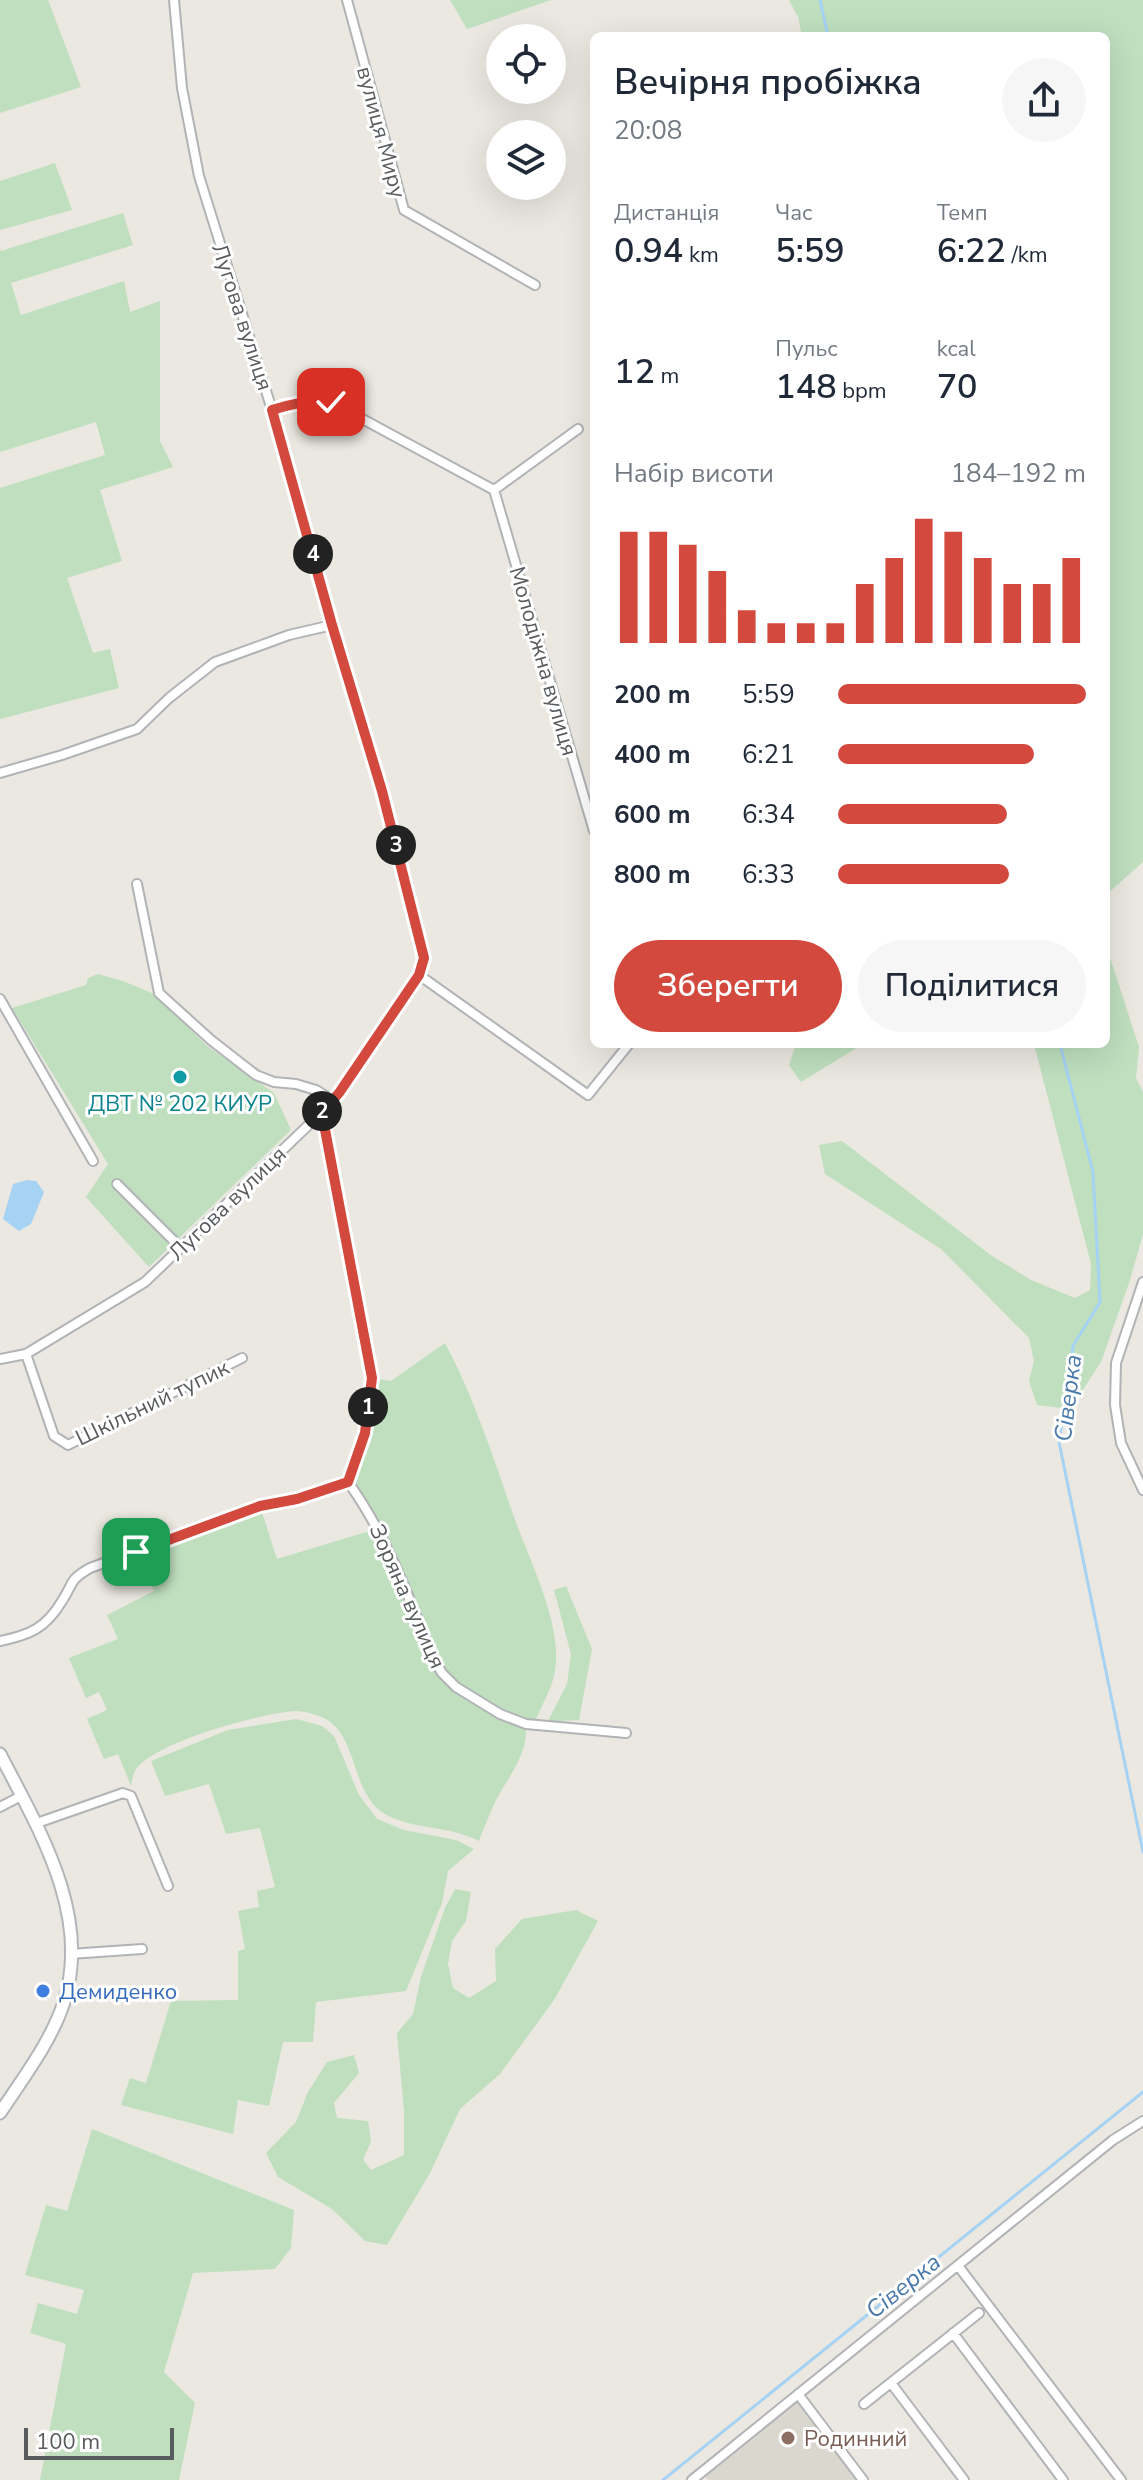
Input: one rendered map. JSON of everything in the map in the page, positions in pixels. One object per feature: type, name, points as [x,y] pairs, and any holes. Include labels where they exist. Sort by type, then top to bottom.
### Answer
[{"type":"street","name":"Лугова вулиця","points":[[26,1354],[145,1282],[320,1114],[339,1093],[419,975],[424,958],[382,791],[272,410],[199,176],[182,88],[174,0]]},
{"type":"street","name":"вулиця Миру","points":[[347,0],[404,210],[535,285]]},
{"type":"street","points":[[272,410],[312,400],[331,402],[494,490],[578,429]]},
{"type":"street","name":"Молодіжна вулиця","points":[[494,490],[590,817]]},
{"type":"street","points":[[0,773],[137,729],[169,698],[215,662],[289,635],[332,625]]},
{"type":"street","points":[[137,884],[159,993],[256,1075],[274,1082],[316,1090],[332,1100]]},
{"type":"street","points":[[419,975],[588,1095],[626,1048]]},
{"type":"street","points":[[0,999],[93,1161]]},
{"type":"street","points":[[0,1641],[34,1631],[47,1622],[63,1601],[74,1578],[90,1568],[260,1506],[297,1499],[348,1482],[365,1433],[372,1378],[320,1114]]},
{"type":"street","points":[[117,1184],[181,1248]]},
{"type":"street","points":[[1143,1281],[1116,1363],[1115,1405],[1121,1443],[1143,1490]]},
{"type":"street","points":[[0,1359],[26,1354]]},
{"type":"street","name":"Шкільний тупик","points":[[26,1354],[54,1436],[68,1445],[242,1358]]},
{"type":"street","name":"Зоряна вулиця","points":[[348,1482],[383,1536],[434,1660],[456,1687],[500,1714],[526,1724],[626,1733]]},
{"type":"street","points":[[0,1754],[37,1823],[58,1875],[68,1911],[70,1954],[67,1990],[53,2028],[0,2113]]},
{"type":"street","points":[[37,1823],[123,1793],[131,1796],[168,1886]]},
{"type":"street","points":[[0,1807],[21,1796]]},
{"type":"street","points":[[70,1954],[142,1949]]},
{"type":"street","points":[[692,2480],[1113,2140],[1143,2121]]},
{"type":"street","points":[[959,2267],[1121,2480]]},
{"type":"street","points":[[864,2404],[979,2313]]},
{"type":"street","points":[[953,2333],[1063,2480]]},
{"type":"street","points":[[891,2383],[964,2480]]},
{"type":"street","points":[[798,2394],[863,2480]]},
{"type":"shaded area","name":"Родинний","points":[[798,2401],[858,2480],[708,2480],[704,2475]]},
{"type":"green space","points":[[0,0],[48,0],[81,87],[0,113]]},
{"type":"green space","points":[[450,0],[551,0],[467,29]]},
{"type":"green space","points":[[789,0],[1143,0],[1143,862],[1110,891],[1110,32],[801,32]]},
{"type":"green space","points":[[55,163],[72,210],[0,230],[0,181]]},
{"type":"green space","points":[[123,213],[133,245],[11,283],[21,315],[124,281],[130,312],[160,301],[160,441],[173,467],[100,490],[122,561],[67,578],[93,653],[110,649],[119,688],[0,719],[0,488],[105,455],[96,422],[0,452],[0,249]]},
{"type":"green space","points":[[1110,957],[1139,1047],[1136,1078],[1143,1092],[1143,1234],[1101,1362],[1070,1409],[1037,1405],[1029,1381],[1034,1361],[1029,1338],[941,1249],[825,1174],[819,1145],[842,1141],[992,1256],[1031,1280],[1075,1298],[1090,1290],[1091,1264],[1035,1048],[1110,1048]]},
{"type":"green space","points":[[98,974],[154,994],[207,1046],[274,1093],[291,1130],[149,1267],[86,1197],[108,1164],[12,1008],[86,985],[88,978]]},
{"type":"green space","points":[[795,1048],[856,1048],[801,1082],[789,1065]]},
{"type":"green space","points":[[445,1343],[483,1430],[553,1628],[555,1670],[536,1719],[548,1721],[567,1684],[571,1654],[554,1590],[566,1586],[592,1649],[579,1720],[559,1721],[557,1728],[526,1724],[521,1754],[496,1800],[479,1841],[455,1832],[407,1823],[385,1814],[367,1795],[339,1731],[326,1719],[303,1712],[258,1717],[186,1739],[147,1759],[136,1769],[131,1786],[118,1754],[104,1759],[87,1719],[107,1710],[99,1692],[86,1698],[69,1658],[118,1639],[107,1615],[154,1591],[136,1552],[260,1506],[277,1559],[376,1529],[348,1482],[365,1433],[372,1378],[391,1381]]},
{"type":"green space","points":[[296,1719],[322,1726],[334,1736],[359,1795],[377,1819],[404,1830],[456,1840],[474,1849],[448,1871],[442,1903],[406,1991],[316,2002],[313,2042],[283,2042],[269,2106],[238,2100],[233,2134],[121,2105],[130,2078],[146,2083],[171,2001],[238,2000],[238,1951],[245,1949],[238,1911],[259,1907],[257,1891],[275,1887],[260,1828],[226,1834],[209,1784],[165,1796],[151,1761],[228,1730]]},
{"type":"green space","points":[[455,1889],[471,1892],[466,1921],[452,1941],[448,1964],[453,1988],[469,1998],[496,1981],[495,1949],[522,1919],[576,1910],[598,1921],[554,2000],[500,2074],[460,2109],[430,2173],[387,2245],[365,2241],[332,2209],[278,2177],[266,2153],[296,2122],[308,2092],[327,2062],[354,2055],[359,2073],[334,2103],[337,2118],[368,2121],[371,2141],[363,2160],[371,2170],[404,2155],[404,2111],[397,2033],[413,2014],[421,1977],[445,1908]]},
{"type":"green space","points":[[92,2129],[294,2210],[291,2248],[275,2269],[193,2273],[164,2372],[195,2403],[179,2480],[40,2480],[66,2344],[30,2333],[38,2303],[77,2314],[84,2290],[25,2275],[46,2205],[67,2211]]},
{"type":"water","points":[[36,1181],[44,1192],[31,1224],[19,1231],[3,1219],[13,1184]]},
{"type":"waterway","name":"Сіверка","points":[[820,0],[827,32]]},
{"type":"waterway","name":"Сіверка","points":[[1061,1048],[1093,1172],[1100,1302],[1073,1346],[1059,1442],[1143,1852]]},
{"type":"waterway","name":"Сіверка","points":[[663,2480],[1143,2092]]},
{"type":"place","name":"ДВТ № 202 КИУР","points":[[180,1077]]},
{"type":"place","name":"Демиденко","points":[[43,1991]]},
{"type":"place","name":"Родинний","points":[[788,2438]]},
{"type":"route","points":[[136,1552],[260,1506],[297,1499],[348,1482],[365,1433],[372,1378],[320,1114],[339,1093],[419,975],[424,958],[382,791],[272,410],[312,400],[331,402]]}]
